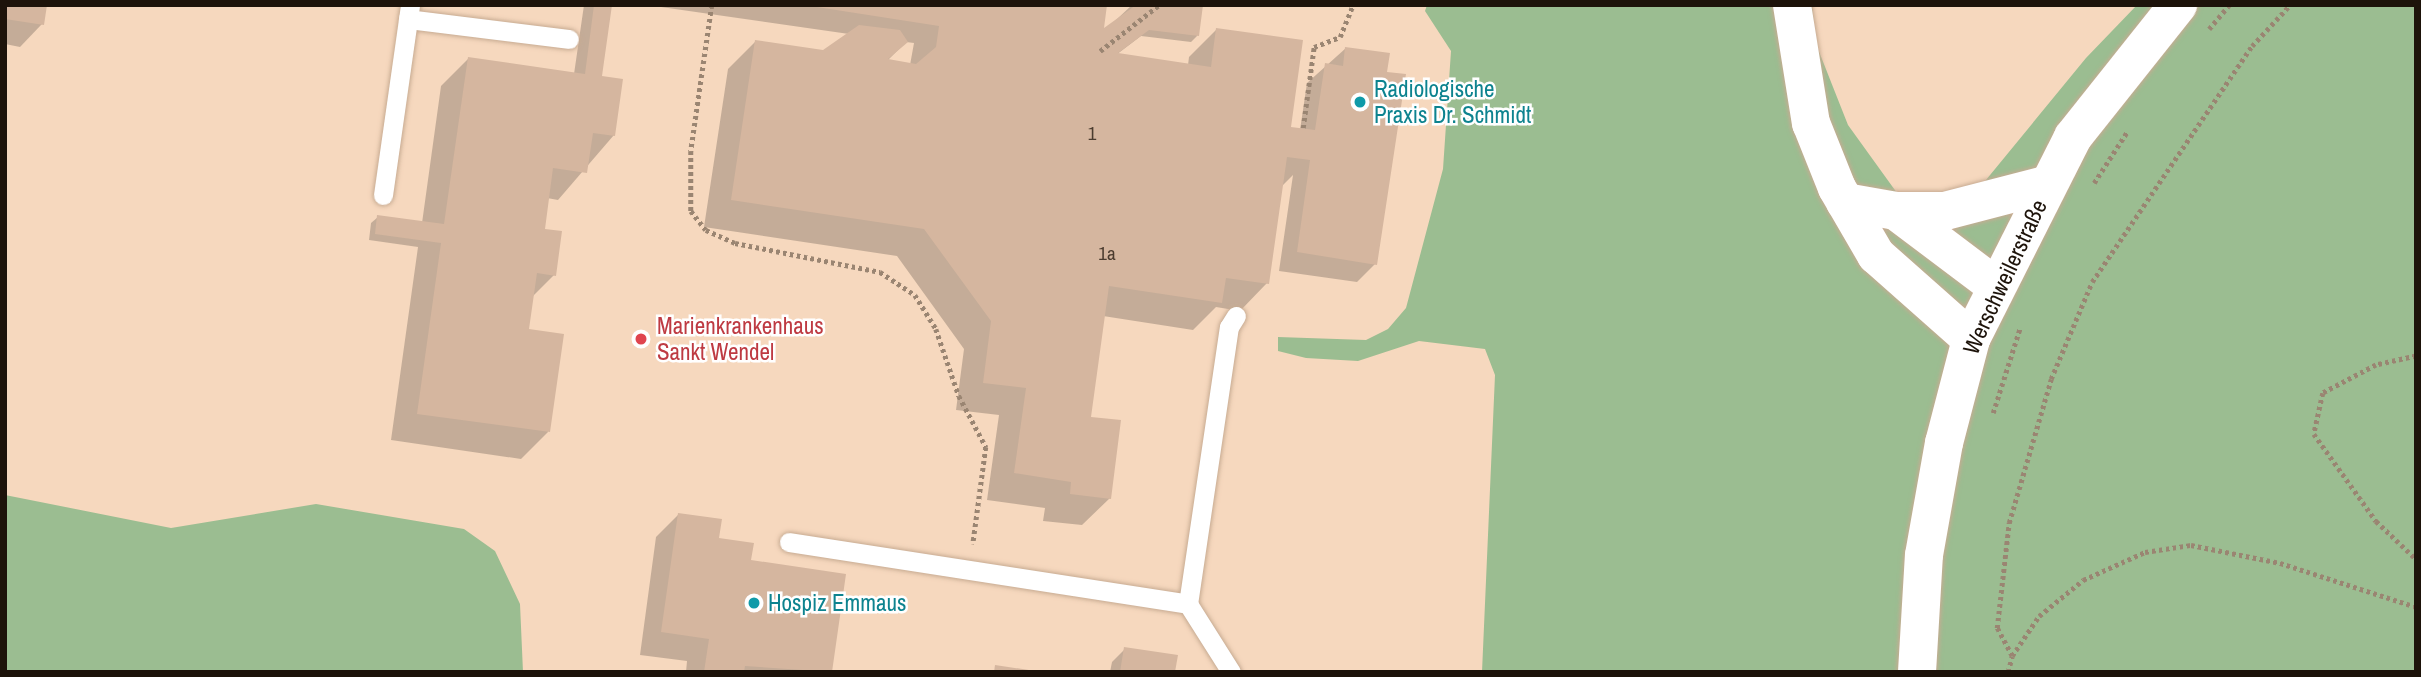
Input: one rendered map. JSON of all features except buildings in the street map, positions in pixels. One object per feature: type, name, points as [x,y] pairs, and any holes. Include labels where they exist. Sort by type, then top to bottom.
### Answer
[{"type":"street","points":[[1792,5],[1811,123],[1845,202],[1876,255],[1971,339]]},
{"type":"street","name":"Werschweilerstraße","points":[[1917,672],[1924,555],[1944,443],[1971,339],[2073,137],[2178,5]]},
{"type":"street","points":[[1845,202],[1896,211],[1945,211],[2049,184]]},
{"type":"street","points":[[1896,211],[1997,287]]},
{"type":"lane","points":[[383,195],[409,12],[569,39]]},
{"type":"lane","points":[[1231,672],[1188,604],[1229,327],[1236,316]]},
{"type":"lane","points":[[789,542],[1188,604]]},
{"type":"path","points":[[712,5],[691,151],[691,211],[706,230],[735,243],[880,272],[915,295],[936,329],[960,396],[986,447],[969,570]]},
{"type":"path","points":[[1100,51],[1160,5]]},
{"type":"path","points":[[1303,128],[1314,47],[1340,37],[1353,5]]},
{"type":"path","points":[[2203,36],[2229,5]]},
{"type":"path","points":[[2012,656],[1997,628],[2009,523],[2051,379],[2092,282],[2252,46],[2290,5]]},
{"type":"path","points":[[2091,187],[2134,122]]},
{"type":"path","points":[[1989,424],[2026,315]]},
{"type":"path","points":[[2416,356],[2376,365],[2323,393],[2314,434],[2376,521],[2416,559]]},
{"type":"path","points":[[2008,672],[2012,656],[2039,616],[2083,580],[2145,552],[2191,545],[2280,562],[2416,607]]},
{"type":"green space","points":[[1427,5],[1812,5],[1816,44],[1848,125],[1897,193],[1972,197],[2086,58],[2137,5],[2416,5],[2416,672],[1482,672],[1495,375],[1485,349],[1419,341],[1358,361],[1306,358],[1278,351],[1278,337],[1366,340],[1388,329],[1406,308],[1443,169],[1451,51],[1425,11]]},
{"type":"green space","points":[[5,495],[171,528],[316,504],[464,529],[495,551],[520,604],[523,672],[5,672]]},
{"type":"place","name":"Radiologische Praxis Dr. Schmidt","points":[[1360,102]]},
{"type":"place","name":"Marienkrankenhaus Sankt Wendel","points":[[641,339]]},
{"type":"place","name":"Hospiz Emmaus","points":[[754,603]]}]
